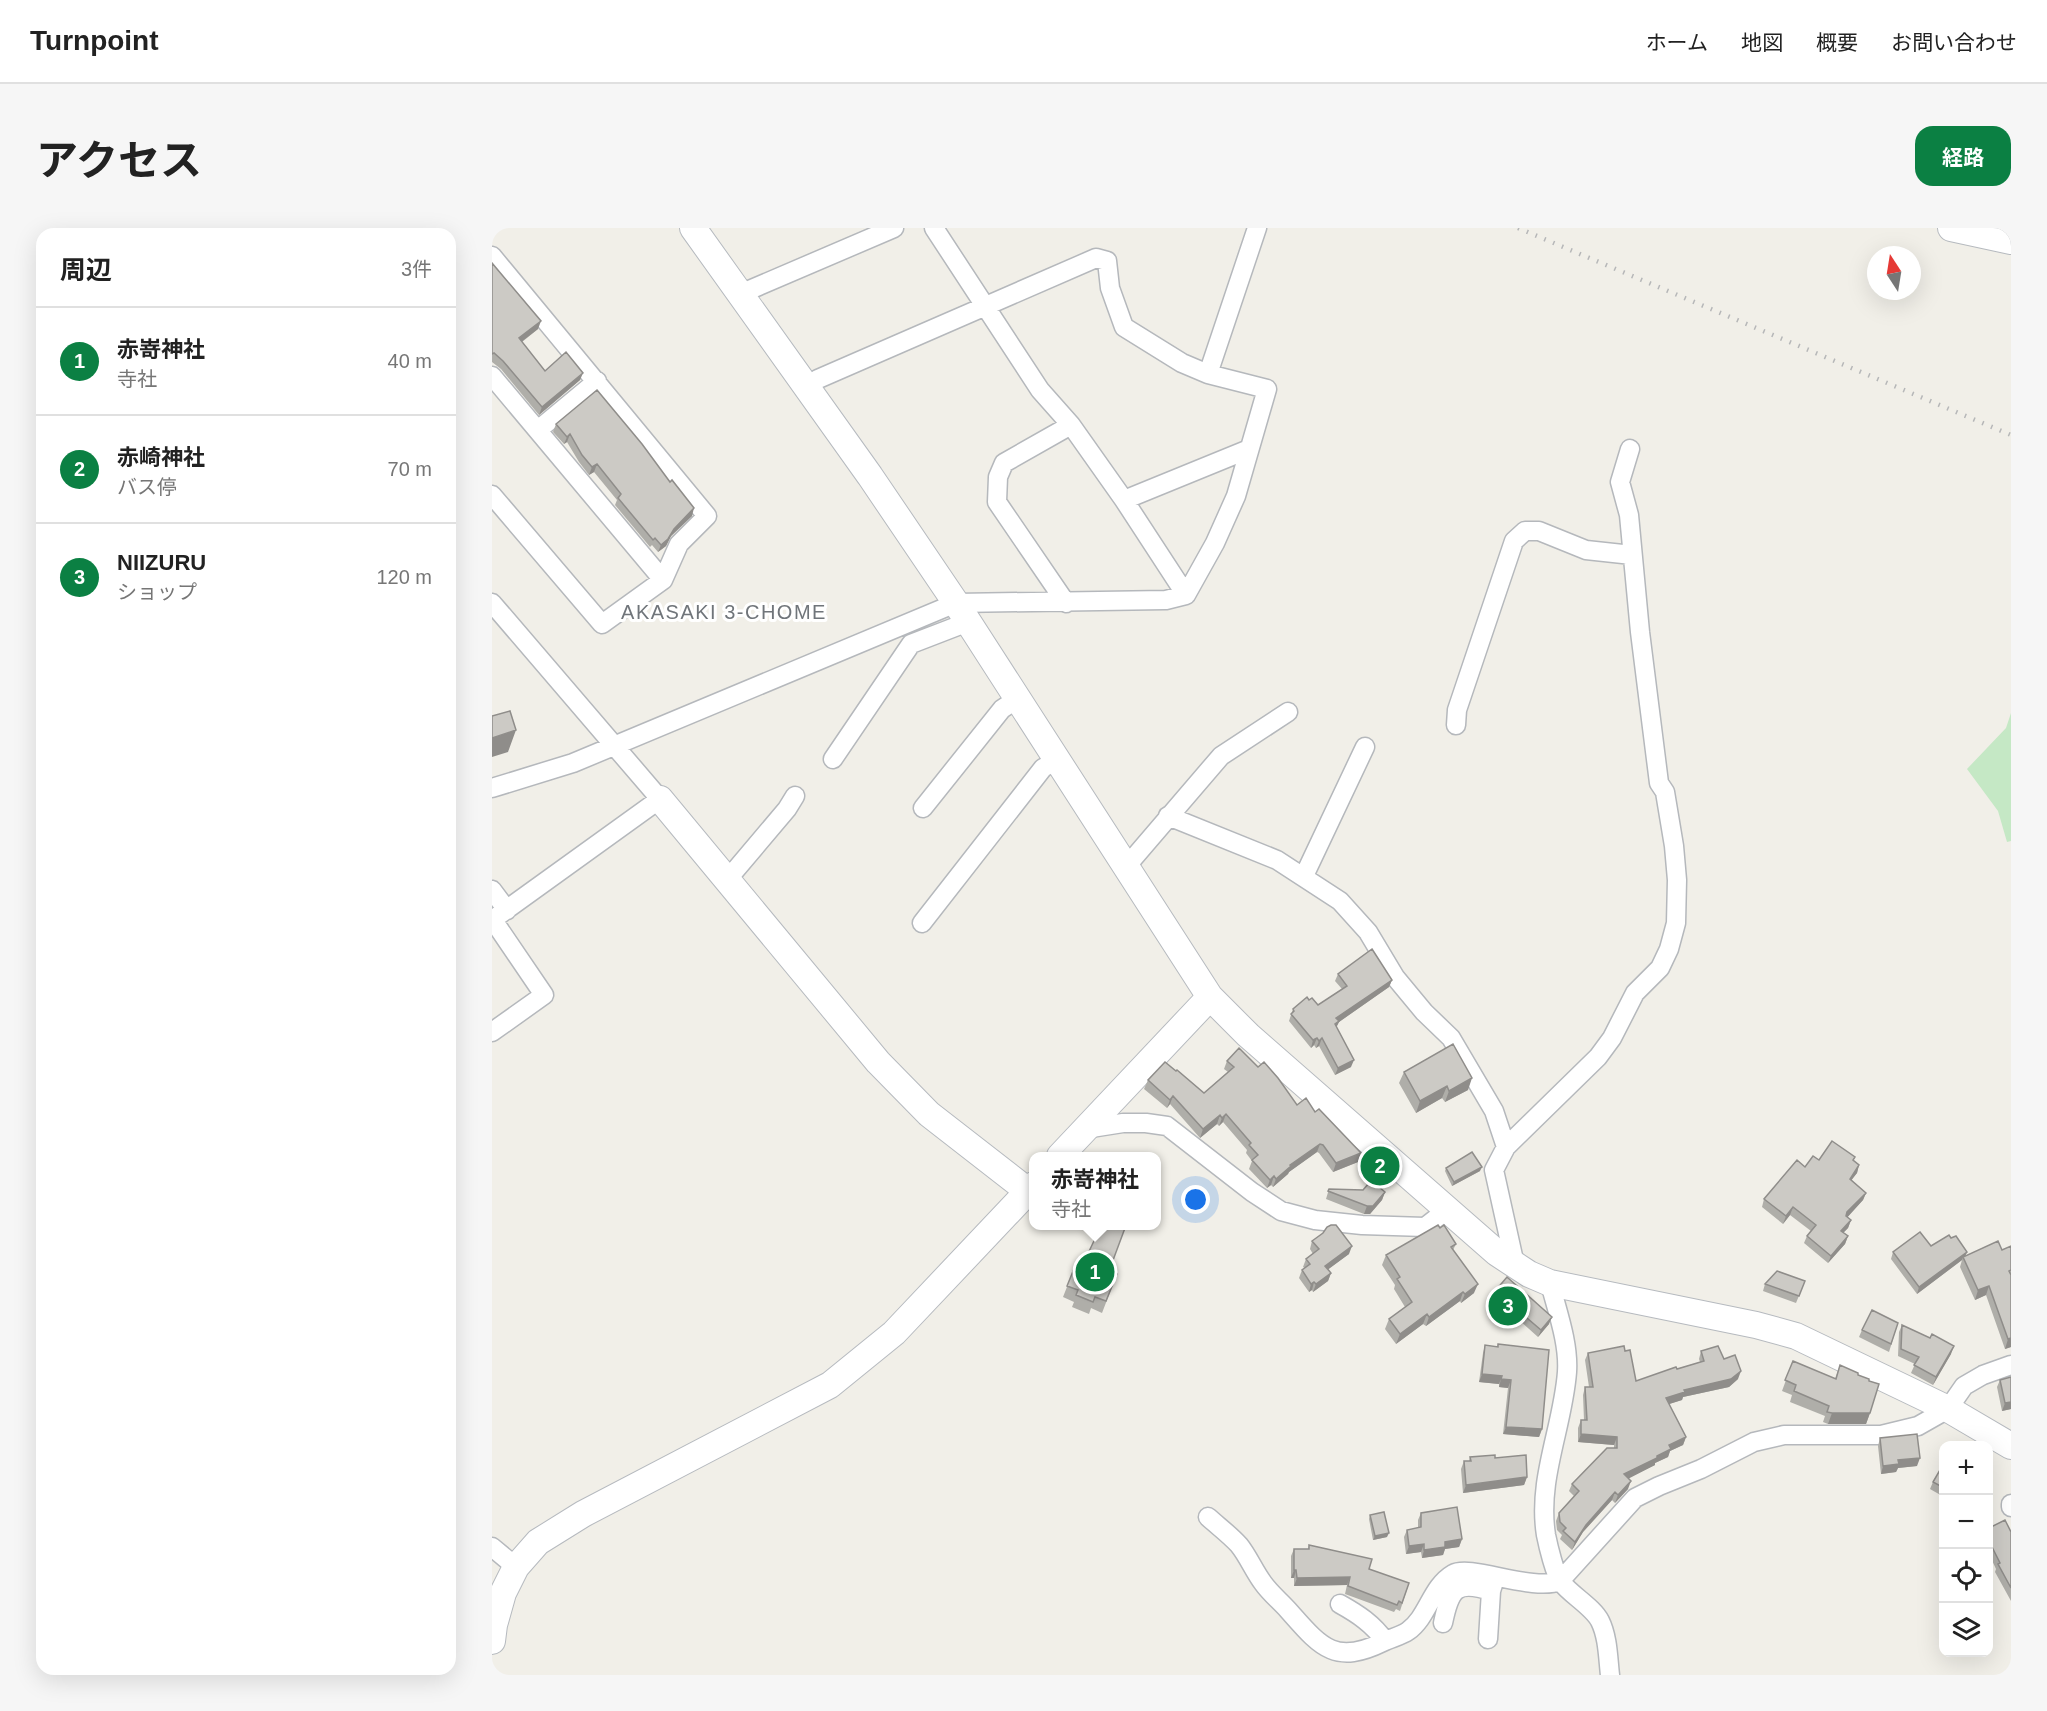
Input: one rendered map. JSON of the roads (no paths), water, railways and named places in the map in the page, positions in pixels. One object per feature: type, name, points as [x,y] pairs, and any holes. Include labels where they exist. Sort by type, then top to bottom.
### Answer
[{"type":"street","points":[[693,228],[870,476],[962,613],[1210,997],[1248,1035],[1497,1253],[1515,1265],[1550,1282],[1756,1325],[1796,1336],[1948,1409],[2011,1446]]},
{"type":"street","points":[[740,294],[894,228]]},
{"type":"street","points":[[934,228],[1040,390],[1071,425],[1124,500],[1186,595]]},
{"type":"street","points":[[1208,374],[1257,228]]},
{"type":"street","points":[[1951,228],[2011,241]]},
{"type":"street","points":[[492,255],[707,516],[678,544],[663,580],[602,624],[492,495]]},
{"type":"street","points":[[492,788],[573,763],[613,745],[962,613],[1066,603],[1166,600],[1186,595],[1215,543],[1236,496],[1267,389],[1208,374],[1182,363],[1124,327],[1110,288],[1107,261],[1096,258],[819,379],[807,388]]},
{"type":"street","points":[[492,376],[663,580]]},
{"type":"street","points":[[538,430],[597,381]]},
{"type":"street","points":[[1066,603],[997,502],[998,477],[1004,463],[1071,425]]},
{"type":"street","points":[[1124,500],[1249,449]]},
{"type":"street","points":[[1515,1265],[1494,1170],[1506,1147],[1598,1057],[1612,1038],[1635,993],[1660,968],[1669,949],[1676,923],[1677,880],[1674,846],[1665,792],[1659,783],[1629,515],[1620,482],[1630,449]]},
{"type":"street","points":[[1456,725],[1457,710],[1514,541],[1525,531],[1539,531],[1586,550],[1632,555]]},
{"type":"street","points":[[492,603],[660,799],[906,1093],[929,1114],[1029,1187]]},
{"type":"street","points":[[833,759],[911,644],[962,613]]},
{"type":"street","points":[[923,808],[1002,709],[1017,699]]},
{"type":"street","points":[[1125,868],[1221,756],[1288,712]]},
{"type":"street","points":[[1304,876],[1365,747]]},
{"type":"street","points":[[922,923],[1043,768],[1057,760]]},
{"type":"street","points":[[727,880],[787,809],[795,796]]},
{"type":"street","points":[[497,917],[660,799]]},
{"type":"street","points":[[1168,816],[1259,852],[1304,876],[1340,901],[1368,932],[1395,976],[1424,1012],[1451,1038],[1494,1111],[1506,1147]]},
{"type":"street","points":[[492,890],[497,917],[544,996],[492,1032]]},
{"type":"street","points":[[1064,1152],[1210,997]]},
{"type":"street","points":[[1085,1129],[1123,1123],[1167,1126],[1252,1192],[1281,1211],[1315,1220],[1362,1225],[1425,1227],[1448,1209]]},
{"type":"street","points":[[492,1641],[503,1593],[516,1567],[538,1542],[583,1514],[830,1385],[894,1333],[1029,1190]]},
{"type":"street","points":[[1550,1282],[1566,1349],[1567,1371],[1563,1402],[1546,1477],[1544,1509],[1546,1537],[1560,1581],[1600,1620],[1607,1646],[1610,1675]]},
{"type":"street","points":[[1443,1623],[1449,1596],[1456,1589],[1465,1585],[1550,1585],[1560,1581],[1635,1498],[1701,1469],[1754,1442],[1784,1435],[1881,1435],[1918,1426],[1948,1409],[1964,1386],[1983,1375],[2011,1365]]},
{"type":"street","points":[[1208,1517],[1238,1545],[1263,1583],[1307,1634],[1337,1652],[1350,1654],[1367,1650],[1407,1632],[1414,1626],[1437,1588],[1454,1573],[1464,1571],[1493,1584]]},
{"type":"street","points":[[492,1547],[516,1567]]},
{"type":"street","points":[[1488,1639],[1493,1584]]},
{"type":"street","points":[[1340,1604],[1358,1614],[1376,1629],[1385,1641]]},
{"type":"railway","points":[[1518,228],[2011,435]]},
{"type":"place","name":"赤崎神社","points":[[1380,1166]]},
{"type":"place","name":"赤嵜神社","points":[[1095,1272]]},
{"type":"place","name":"NIIZURU","points":[[1508,1306]]},
{"type":"district","name":"AKASAKI 3-CHOME","points":[[724,612]]}]
